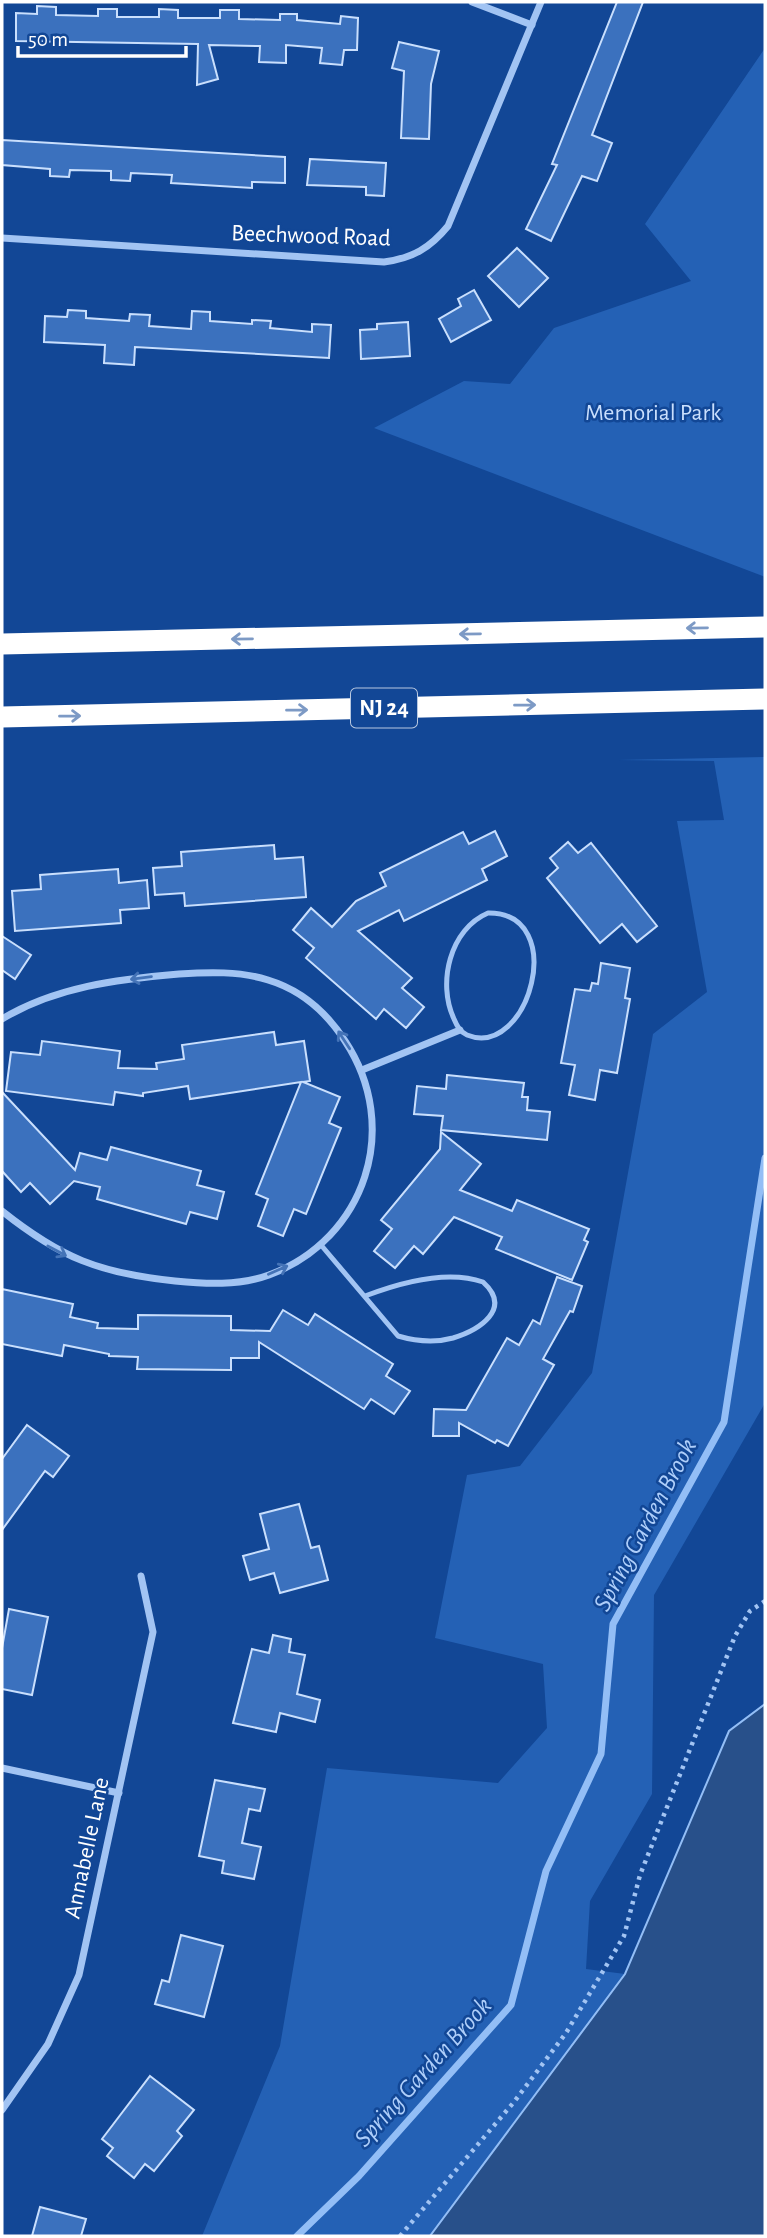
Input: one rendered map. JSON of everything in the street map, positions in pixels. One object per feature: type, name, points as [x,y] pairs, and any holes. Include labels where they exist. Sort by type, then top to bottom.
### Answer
[{"type":"highway","points":[[2,644],[765,627]]},
{"type":"highway","name":"NJ 24","points":[[2,717],[765,699]]},
{"type":"street","points":[[472,2],[532,25]]},
{"type":"street","name":"Beechwood Road","points":[[2,238],[384,262],[418,254],[435,242],[448,226],[541,2]]},
{"type":"street","points":[[2,1019],[52,996],[92,985],[198,973],[244,974],[292,990],[314,1004],[335,1025],[362,1070],[370,1096],[373,1138],[368,1168],[358,1197],[341,1223],[321,1245],[300,1261],[267,1275],[237,1282],[197,1283],[141,1277],[91,1266],[58,1252],[2,1212]]},
{"type":"street","points":[[362,1070],[460,1030]]},
{"type":"street","name":"Annabelle Lane","points":[[2,2110],[48,2044],[79,1975],[153,1632],[141,1576]]},
{"type":"street","points":[[2,1768],[119,1793]]},
{"type":"lane","points":[[503,913],[513,917],[524,927],[531,940],[532,981],[526,1000],[512,1023],[500,1033],[475,1037],[460,1030],[451,1013],[446,993],[447,973],[454,948],[467,927],[479,917],[503,913]]},
{"type":"lane","points":[[321,1245],[398,1336],[427,1341],[452,1338],[475,1328],[490,1317],[495,1308],[490,1289],[483,1282],[450,1276],[387,1287],[365,1296]]},
{"type":"path","points":[[400,2236],[566,2033],[624,1936],[640,1875],[735,1636],[750,1611],[765,1601]]},
{"type":"green space","name":"Memorial Park","points":[[765,48],[765,577],[374,428],[464,381],[510,384],[554,328],[691,281],[645,224]]},
{"type":"green space","points":[[765,757],[765,1403],[654,1595],[652,1794],[590,1901],[586,1969],[625,1974],[430,2236],[202,2236],[280,2046],[327,1768],[498,1783],[547,1728],[543,1664],[435,1638],[467,1475],[520,1466],[592,1373],[653,1034],[707,992],[677,821],[724,820],[714,761],[618,760]]},
{"type":"shaded area","points":[[765,1704],[765,2236],[430,2236],[625,1974],[729,1731]]},
{"type":"building","points":[[617,2],[643,2],[592,135],[612,143],[597,181],[582,176],[551,241],[526,229],[557,165],[552,164]]},
{"type":"building","points":[[37,6],[56,7],[56,15],[98,16],[98,9],[117,9],[117,17],[159,17],[159,9],[178,10],[178,18],[220,18],[220,10],[239,10],[239,19],[280,20],[280,14],[297,14],[297,20],[340,24],[341,16],[358,18],[357,50],[344,50],[342,65],[320,63],[322,48],[286,45],[286,63],[259,62],[260,46],[209,45],[218,79],[197,85],[198,44],[16,41],[16,13],[37,14]]},
{"type":"building","points":[[399,42],[439,51],[431,84],[429,139],[401,138],[404,71],[392,68]]},
{"type":"building","points":[[2,140],[285,157],[285,183],[252,182],[252,188],[171,183],[172,175],[131,173],[130,181],[111,180],[111,171],[70,170],[69,177],[50,176],[50,169],[2,165]]},
{"type":"building","points":[[310,159],[386,163],[384,196],[366,195],[366,187],[307,185]]},
{"type":"building","points":[[517,248],[548,278],[519,307],[488,276]]},
{"type":"building","points":[[474,290],[491,320],[451,342],[439,319],[461,306],[458,299]]},
{"type":"building","points":[[68,310],[86,311],[86,318],[129,321],[130,314],[150,315],[149,326],[191,329],[192,311],[210,312],[210,321],[252,324],[252,320],[271,321],[270,328],[312,332],[312,324],[331,325],[329,358],[135,347],[134,365],[104,363],[105,345],[44,342],[45,316],[67,317]]},
{"type":"building","points":[[408,322],[410,356],[361,359],[360,330],[377,329],[377,324]]},
{"type":"building","points":[[495,831],[507,856],[482,869],[487,880],[404,921],[399,910],[358,931],[412,978],[402,988],[424,1007],[406,1028],[384,1009],[376,1019],[306,958],[314,948],[293,930],[311,908],[332,927],[356,901],[386,886],[380,873],[463,832],[469,844]]},
{"type":"building","points":[[568,842],[578,853],[591,843],[657,926],[637,942],[622,924],[600,943],[547,878],[558,868],[550,858]]},
{"type":"building","points":[[274,845],[275,859],[303,857],[306,897],[185,906],[184,893],[155,895],[153,868],[182,866],[181,852]]},
{"type":"building","points":[[118,869],[119,883],[147,880],[149,908],[120,910],[121,923],[15,931],[12,891],[41,889],[40,875]]},
{"type":"building","points":[[2,936],[31,955],[15,979],[2,970]]},
{"type":"building","points":[[601,963],[630,968],[625,998],[630,999],[617,1073],[600,1070],[595,1100],[569,1095],[575,1065],[561,1063],[575,989],[590,991],[592,983],[598,984]]},
{"type":"building","points":[[274,1032],[276,1045],[304,1041],[310,1081],[303,1082],[340,1097],[329,1123],[341,1128],[306,1214],[294,1209],[283,1236],[258,1226],[268,1199],[256,1194],[301,1082],[190,1099],[188,1086],[143,1093],[143,1096],[115,1092],[113,1105],[6,1091],[11,1052],[40,1055],[42,1041],[120,1051],[118,1068],[157,1069],[156,1063],[184,1059],[182,1045]]},
{"type":"building","points":[[447,1075],[524,1083],[522,1097],[528,1097],[527,1110],[550,1112],[547,1140],[441,1130],[443,1116],[414,1114],[417,1086],[446,1089]]},
{"type":"building","points":[[2,1092],[75,1170],[80,1153],[107,1160],[111,1147],[201,1171],[197,1185],[224,1192],[217,1219],[190,1212],[186,1224],[97,1199],[100,1187],[74,1181],[50,1204],[30,1183],[21,1192],[2,1171]]},
{"type":"building","points":[[441,1132],[481,1164],[460,1190],[512,1211],[517,1200],[589,1229],[584,1240],[588,1242],[572,1280],[496,1249],[502,1237],[454,1217],[423,1254],[414,1246],[395,1268],[374,1251],[392,1229],[381,1220],[440,1149]]},
{"type":"building","points":[[557,1277],[582,1286],[573,1312],[570,1311],[543,1359],[554,1365],[508,1446],[497,1440],[495,1443],[459,1423],[459,1436],[433,1436],[434,1409],[466,1410],[507,1338],[519,1345],[533,1320],[540,1324]]},
{"type":"building","points":[[2,1289],[73,1304],[70,1317],[98,1323],[97,1328],[138,1329],[138,1315],[231,1316],[231,1330],[270,1331],[283,1310],[308,1325],[315,1314],[393,1364],[386,1376],[410,1391],[394,1414],[371,1399],[364,1409],[259,1342],[259,1358],[231,1358],[231,1370],[137,1369],[138,1357],[109,1356],[64,1345],[62,1356],[2,1344]]},
{"type":"building","points":[[27,1425],[69,1456],[53,1477],[45,1471],[2,1530],[2,1459]]},
{"type":"building","points":[[299,1504],[311,1548],[319,1546],[328,1580],[280,1593],[274,1573],[250,1580],[243,1556],[269,1549],[260,1514]]},
{"type":"building","points":[[9,1609],[48,1617],[32,1695],[2,1689],[2,1648]]},
{"type":"building","points":[[273,1635],[291,1639],[289,1652],[305,1655],[297,1694],[320,1700],[315,1722],[280,1713],[276,1732],[233,1723],[252,1649],[269,1653]]},
{"type":"building","points":[[215,1780],[265,1789],[260,1811],[249,1809],[242,1843],[261,1847],[254,1879],[222,1873],[224,1861],[199,1856]]},
{"type":"building","points":[[181,1935],[223,1946],[204,2017],[155,2004],[162,1980],[169,1982]]},
{"type":"building","points":[[150,2076],[194,2110],[177,2131],[182,2136],[154,2171],[145,2164],[134,2178],[107,2156],[113,2148],[102,2139]]},
{"type":"building","points":[[40,2207],[86,2219],[81,2236],[32,2236]]},
{"type":"waterway","name":"Spring Garden Brook","points":[[297,2236],[359,2176],[511,2005],[546,1871],[601,1754],[613,1624],[724,1422],[765,1158]]}]
